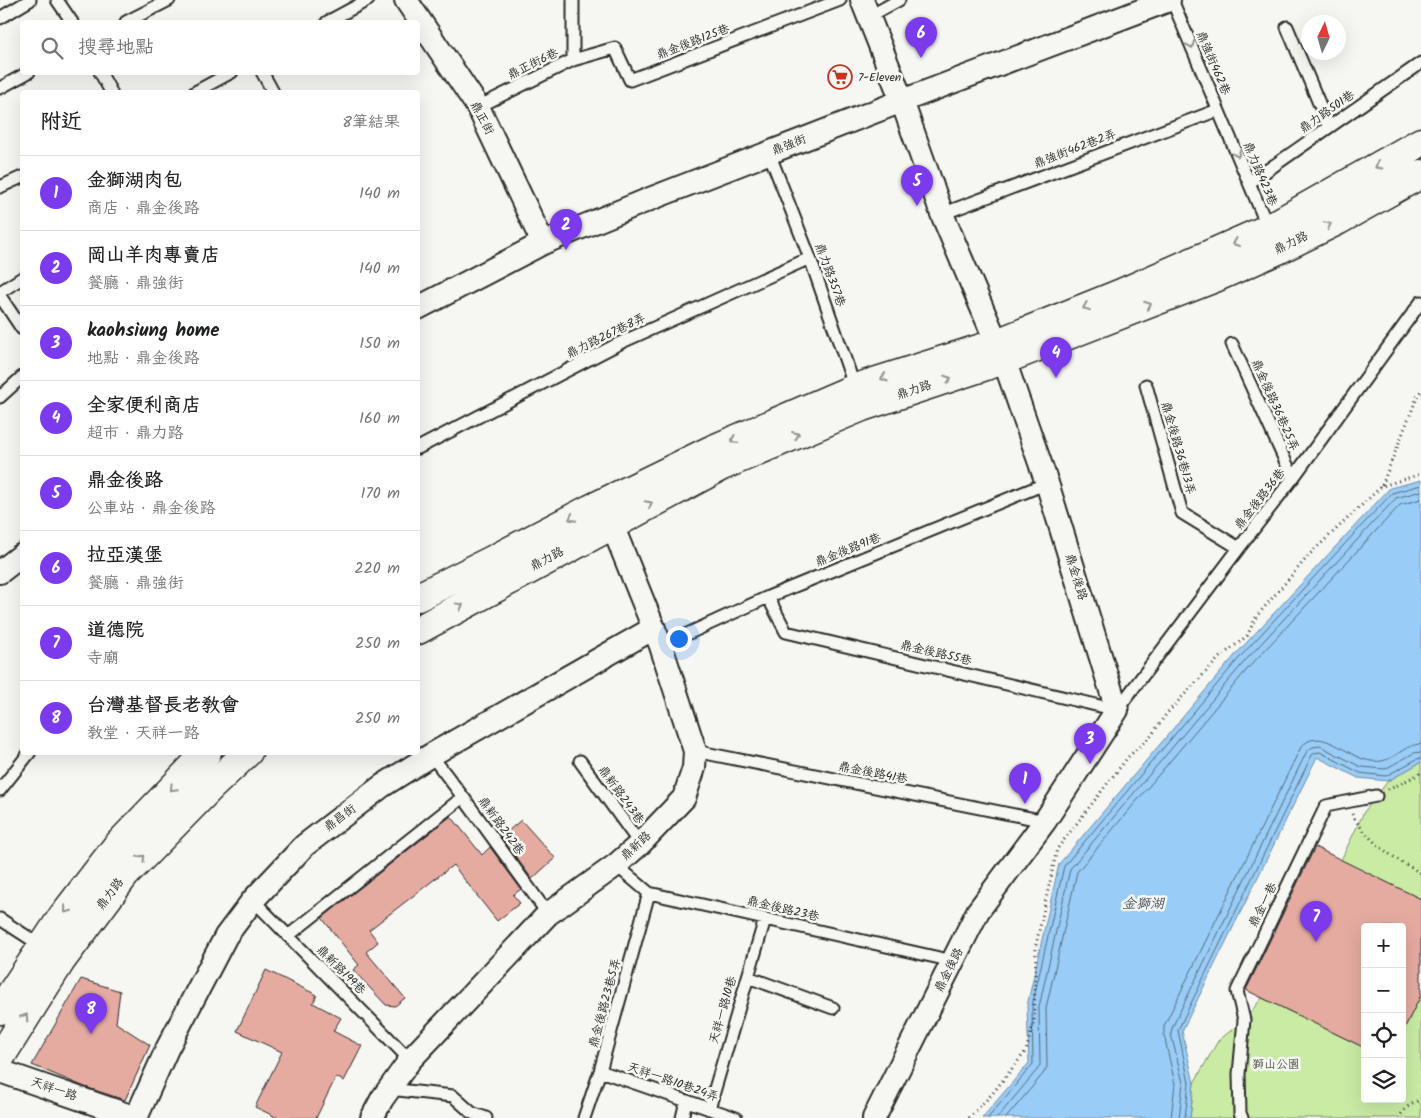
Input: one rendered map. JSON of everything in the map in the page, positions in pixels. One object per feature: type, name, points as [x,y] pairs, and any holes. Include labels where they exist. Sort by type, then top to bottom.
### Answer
[{"type":"street","name":"鼎正街","points":[[406,0],[419,20]]},
{"type":"street","name":"鼎強街","points":[[420,307],[543,243],[650,199],[1170,0]]},
{"type":"street","name":"鼎金後路","points":[[865,8],[902,101],[942,214],[1001,352],[1047,483],[1117,710],[1045,821],[978,911],[874,1118]]},
{"type":"street","name":"鼎正街","points":[[420,21],[478,107],[543,243]]},
{"type":"street","name":"鼎力路","points":[[420,596],[492,560],[722,466],[858,397],[1001,352],[1215,278],[1421,142]]},
{"type":"street","name":"鼎力路","points":[[1273,239],[1339,220],[1421,174]]},
{"type":"street","name":"鼎力路","points":[[420,629],[607,513]]},
{"type":"street","name":"鼎新路","points":[[372,1118],[389,1089],[410,1060],[548,914],[616,865],[640,844],[684,798],[694,768],[695,751],[657,637],[607,513]]},
{"type":"street","points":[[0,572],[20,557]]},
{"type":"street","name":"鼎昌街","points":[[136,1118],[167,1049],[226,936],[253,900],[305,845],[382,786],[431,755],[657,637]]},
{"type":"street","name":"鼎力路","points":[[0,1058],[51,954],[62,917],[116,847],[204,755]]},
{"type":"street","name":"鼎力路","points":[[0,1010],[125,875],[245,755]]},
{"type":"street","name":"天祥一路","points":[[0,1071],[136,1118]]},
{"type":"lane","points":[[0,18],[30,0]]},
{"type":"lane","points":[[57,0],[71,20]]},
{"type":"lane","points":[[130,20],[169,0]]},
{"type":"lane","points":[[330,20],[350,4],[368,0]]},
{"type":"lane","name":"鼎正街6巷","points":[[478,107],[573,60],[573,0]]},
{"type":"lane","name":"鼎金後路125巷","points":[[573,60],[615,48],[630,80],[840,0]]},
{"type":"lane","points":[[865,8],[899,0]]},
{"type":"lane","name":"鼎強街462巷","points":[[1170,0],[1218,110]]},
{"type":"lane","points":[[1287,27],[1329,127]]},
{"type":"lane","name":"鼎力路501巷","points":[[1248,183],[1421,63]]},
{"type":"lane","points":[[0,88],[24,75]]},
{"type":"lane","points":[[102,75],[110,90]]},
{"type":"lane","points":[[199,90],[226,75]]},
{"type":"lane","points":[[264,75],[272,90]]},
{"type":"lane","name":"鼎力路423巷","points":[[1218,110],[1273,239]]},
{"type":"lane","name":"鼎強街462巷2弄","points":[[942,214],[1218,110]]},
{"type":"lane","name":"鼎力路357巷","points":[[768,153],[810,258],[858,397]]},
{"type":"lane","points":[[0,187],[20,178]]},
{"type":"lane","name":"鼎力路267巷8弄","points":[[420,447],[620,343],[810,258]]},
{"type":"lane","points":[[0,292],[20,279]]},
{"type":"lane","points":[[0,296],[20,326]]},
{"type":"lane","name":"鼎金後路36巷","points":[[1117,710],[1293,478],[1421,302]]},
{"type":"lane","name":"鼎金後路36巷25弄","points":[[1232,344],[1293,478]]},
{"type":"lane","points":[[0,397],[20,379]]},
{"type":"lane","name":"鼎金後路36巷13弄","points":[[1146,385],[1182,513],[1239,548]]},
{"type":"lane","name":"鼎金後路91巷","points":[[657,637],[768,598],[1047,483]]},
{"type":"lane","name":"鼎金後路55巷","points":[[768,598],[786,632],[1117,710]]},
{"type":"lane","name":"鼎金後路41巷","points":[[695,751],[1045,821]]},
{"type":"lane","points":[[0,790],[28,755]]},
{"type":"lane","name":"鼎新路242巷","points":[[431,755],[548,914]]},
{"type":"lane","name":"鼎新路243巷","points":[[580,761],[640,844]]},
{"type":"lane","name":"鼎金一巷","points":[[1242,1118],[1240,1113],[1239,1074],[1244,1020],[1237,991],[1326,806],[1376,796]]},
{"type":"lane","points":[[288,936],[463,797]]},
{"type":"lane","name":"鼎金後路23巷","points":[[616,865],[649,893],[953,961]]},
{"type":"lane","name":"鼎金後路23巷5弄","points":[[584,1118],[600,1071],[649,893]]},
{"type":"lane","name":"鼎新路199巷","points":[[253,900],[410,1060]]},
{"type":"lane","name":"天祥一路10巷","points":[[709,1108],[765,919]]},
{"type":"lane","points":[[0,920],[51,954]]},
{"type":"lane","points":[[748,977],[833,1008]]},
{"type":"lane","name":"天祥一路10巷24弄","points":[[600,1071],[736,1118]]},
{"type":"lane","points":[[389,1089],[453,1096],[472,1116],[486,1118]]},
{"type":"lane","points":[[682,1118],[686,1101]]},
{"type":"path","points":[[969,1118],[992,1094],[1026,1051],[1034,1021],[1036,945],[1057,849],[1128,757],[1152,736],[1168,714],[1220,657],[1247,636],[1256,617],[1310,554],[1382,486],[1421,391]]},
{"type":"path","points":[[1382,486],[1421,474]]},
{"type":"path","points":[[1376,796],[1421,773]]},
{"type":"path","points":[[1345,802],[1358,824],[1381,848],[1402,864],[1421,872]]},
{"type":"path","points":[[1398,1118],[1407,1108],[1421,1099]]},
{"type":"green space","points":[[1421,762],[1421,899],[1341,860],[1364,812],[1388,781]]},
{"type":"green space","name":"獅山公園","points":[[1421,995],[1421,1118],[1190,1118],[1194,1083],[1218,1041],[1244,1020],[1262,998],[1361,1046],[1361,1103],[1406,1103],[1406,1025]]},
{"type":"water","name":"金獅湖","points":[[1421,480],[1421,762],[1388,781],[1358,778],[1317,757],[1182,1031],[1194,1083],[1190,1118],[982,1118],[1029,1063],[1027,1006],[1059,864],[1236,654],[1390,488]]},
{"type":"building","points":[[451,816],[482,855],[490,847],[521,889],[513,895],[520,903],[497,921],[453,865],[369,930],[378,942],[366,952],[405,998],[395,1006],[386,1005],[353,970],[359,965],[322,918]]},
{"type":"building","points":[[521,820],[555,858],[532,879],[501,837]]},
{"type":"building","points":[[1315,847],[1421,899],[1421,995],[1406,1025],[1406,923],[1361,923],[1361,1046],[1246,990]]},
{"type":"building","points":[[266,970],[317,995],[313,1003],[341,1018],[333,1031],[362,1046],[344,1081],[336,1077],[316,1118],[278,1118],[255,1107],[282,1052],[237,1031]]},
{"type":"building","points":[[81,979],[120,991],[116,1023],[150,1045],[125,1100],[85,1087],[32,1065]]},
{"type":"place","name":"拉亞漢堡","points":[[921,58]]},
{"type":"place","name":"7-Eleven","points":[[840,77]]},
{"type":"place","name":"鼎金後路","points":[[917,206]]},
{"type":"place","name":"岡山羊肉專賣店","points":[[566,250]]},
{"type":"place","name":"全家便利商店","points":[[1056,378]]},
{"type":"place","name":"kaohsiung home","points":[[1090,764]]},
{"type":"place","name":"金獅湖肉包","points":[[1025,804]]},
{"type":"place","name":"道德院","points":[[1316,942]]},
{"type":"place","name":"台灣基督長老教會","points":[[91,1034]]}]
